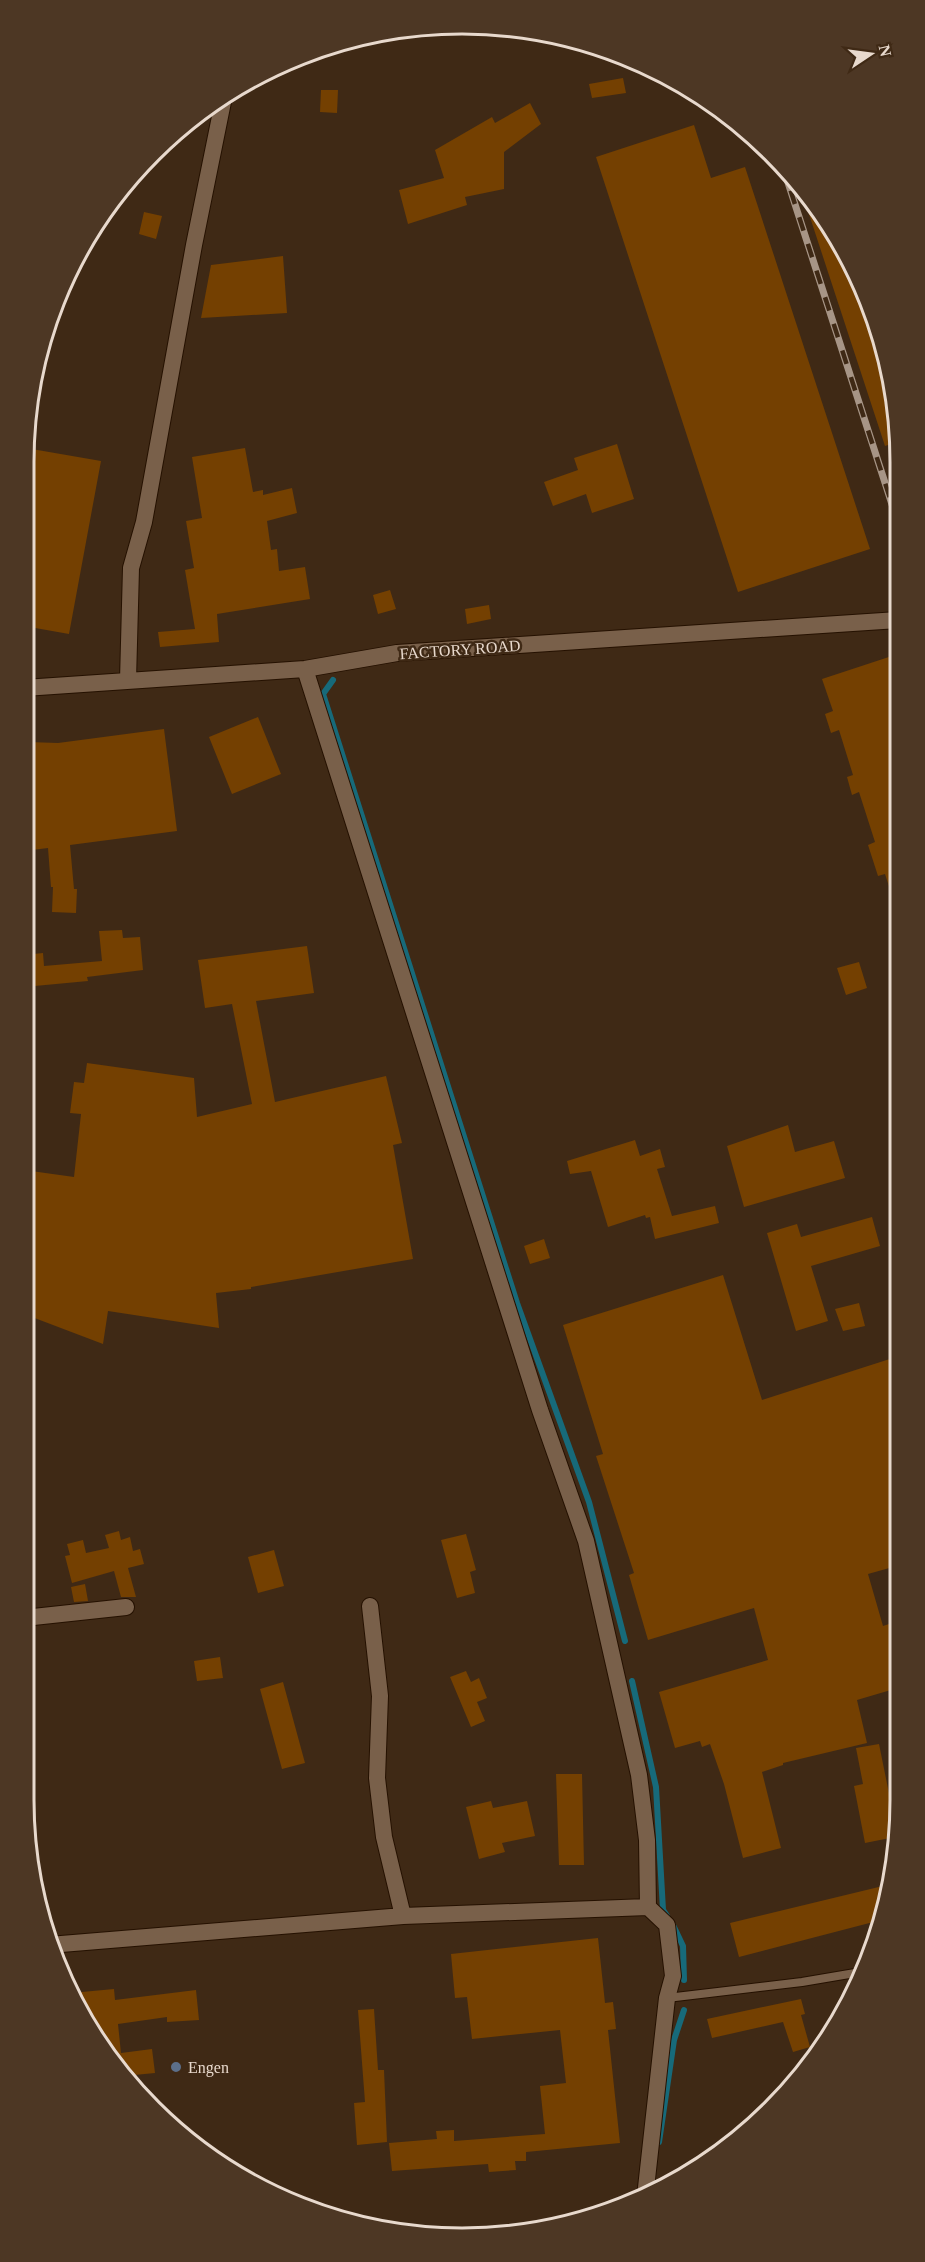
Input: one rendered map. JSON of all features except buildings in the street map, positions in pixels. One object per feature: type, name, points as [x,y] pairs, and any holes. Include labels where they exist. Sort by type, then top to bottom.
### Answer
[{"type":"street","points":[[128,680],[131,568],[144,522],[194,245],[221,109]]},
{"type":"street","name":"FACTORY ROAD","points":[[34,687],[305,669],[397,653],[890,621]]},
{"type":"street","points":[[305,669],[540,1410],[586,1541],[639,1775],[647,1840],[648,1907],[667,1926],[673,1976],[667,1998],[646,2186]]},
{"type":"street","points":[[370,1606],[380,1696],[377,1778],[384,1837],[403,1916]]},
{"type":"street","points":[[34,1617],[126,1607]]},
{"type":"street","points":[[60,1944],[403,1916],[648,1907]]},
{"type":"lane","points":[[667,1998],[802,1982],[853,1973]]},
{"type":"waterway","points":[[333,680],[323,694],[517,1303],[589,1502],[625,1641]]},
{"type":"waterway","points":[[632,1681],[656,1787],[663,1910],[667,1916]]},
{"type":"waterway","points":[[673,1925],[683,1946],[684,1980]]},
{"type":"waterway","points":[[659,2142],[674,2040],[684,2010]]},
{"type":"railway","points":[[789,186],[890,498]]},
{"type":"place","name":"Engen","points":[[176,2067]]}]
